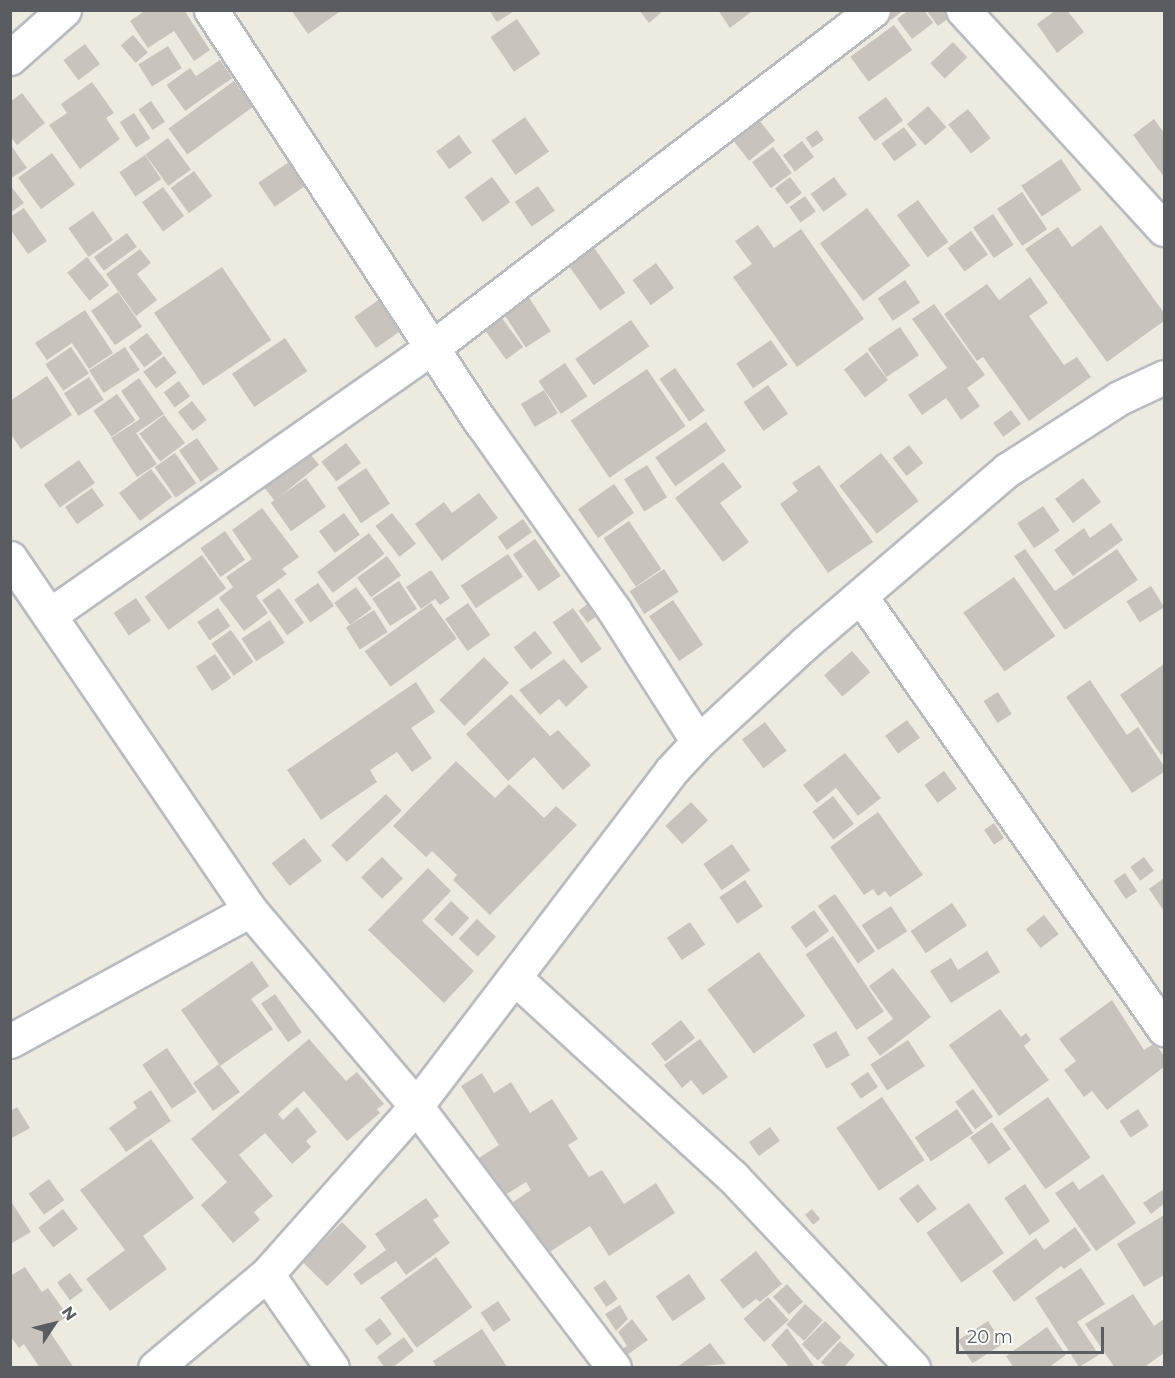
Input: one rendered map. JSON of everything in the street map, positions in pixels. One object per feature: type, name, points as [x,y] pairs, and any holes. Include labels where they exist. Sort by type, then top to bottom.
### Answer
[{"type":"street","points":[[10,58],[64,10]]},
{"type":"street","points":[[211,10],[433,347],[614,610],[698,742]]},
{"type":"street","points":[[51,614],[433,347],[873,10]]},
{"type":"street","points":[[963,10],[1164,229]]},
{"type":"street","points":[[154,1368],[267,1274],[416,1106],[516,979],[671,771],[698,742],[1007,470],[1119,398],[1164,377]]},
{"type":"street","points":[[10,558],[51,614],[250,910],[416,1106],[614,1368]]},
{"type":"street","points":[[861,597],[1164,1029]]},
{"type":"street","points":[[10,1041],[250,910]]},
{"type":"street","points":[[516,979],[732,1176],[913,1368]]},
{"type":"street","points":[[267,1274],[332,1368]]},
{"type":"building","points":[[146,10],[184,10],[210,50],[194,61],[174,31],[148,48],[130,21]]},
{"type":"building","points":[[291,10],[342,10],[308,34]]},
{"type":"building","points":[[489,10],[516,10],[497,22]]},
{"type":"building","points":[[639,10],[664,10],[649,23]]},
{"type":"building","points":[[718,10],[750,10],[751,12],[730,28]]},
{"type":"building","points":[[883,10],[904,10],[891,20]]},
{"type":"building","points":[[909,10],[924,10],[933,23],[912,39],[897,19]]},
{"type":"building","points":[[926,10],[950,10],[953,15],[938,26]]},
{"type":"building","points":[[1056,10],[1067,10],[1084,32],[1057,53],[1037,24]]},
{"type":"building","points":[[517,19],[540,54],[514,72],[490,37]]},
{"type":"building","points":[[894,25],[912,50],[869,82],[850,57]]},
{"type":"building","points":[[133,35],[148,53],[136,63],[121,45]]},
{"type":"building","points":[[953,42],[967,57],[945,79],[930,63]]},
{"type":"building","points":[[85,44],[100,64],[78,80],[63,60]]},
{"type":"building","points":[[168,46],[182,68],[152,87],[138,65]]},
{"type":"building","points":[[220,60],[232,78],[208,94],[196,76]]},
{"type":"building","points":[[190,68],[209,94],[185,111],[167,85]]},
{"type":"building","points":[[234,81],[253,107],[187,154],[168,129]]},
{"type":"building","points":[[92,82],[114,113],[106,118],[120,139],[80,169],[49,125],[67,113],[61,104]]},
{"type":"building","points":[[22,93],[45,123],[17,145],[10,136],[10,102]]},
{"type":"building","points":[[886,97],[903,120],[875,141],[858,118]]},
{"type":"building","points":[[151,101],[165,122],[153,130],[139,109]]},
{"type":"building","points":[[928,106],[946,127],[925,146],[907,124]]},
{"type":"building","points":[[968,109],[991,138],[971,154],[948,124]]},
{"type":"building","points":[[134,113],[150,138],[136,147],[120,122]]},
{"type":"building","points":[[756,116],[775,140],[749,161],[730,136]]},
{"type":"building","points":[[525,117],[549,151],[516,175],[491,141]]},
{"type":"building","points":[[1154,119],[1164,133],[1164,177],[1133,135]]},
{"type":"building","points":[[904,127],[917,145],[894,161],[881,143]]},
{"type":"building","points":[[817,130],[824,140],[812,148],[806,138]]},
{"type":"building","points":[[459,135],[472,153],[449,169],[436,151]]},
{"type":"building","points":[[168,138],[191,170],[168,186],[145,154]]},
{"type":"building","points":[[802,141],[814,157],[795,171],[783,155]]},
{"type":"building","points":[[10,144],[27,168],[10,179]]},
{"type":"building","points":[[773,147],[792,173],[771,188],[752,162]]},
{"type":"building","points":[[52,153],[75,185],[41,209],[18,178]]},
{"type":"building","points":[[145,155],[161,179],[136,196],[119,172]]},
{"type":"building","points":[[1061,159],[1082,190],[1042,217],[1021,186]]},
{"type":"building","points":[[289,162],[305,186],[275,207],[258,183]]},
{"type":"building","points":[[194,171],[212,196],[189,213],[171,188]]},
{"type":"building","points":[[492,177],[510,202],[483,222],[464,197]]},
{"type":"building","points":[[790,177],[802,193],[787,204],[775,188]]},
{"type":"building","points":[[834,177],[847,195],[823,212],[811,194]]},
{"type":"building","points":[[10,185],[24,203],[10,213]]},
{"type":"building","points":[[538,186],[555,211],[532,227],[515,202]]},
{"type":"building","points":[[163,187],[184,216],[163,231],[142,202]]},
{"type":"building","points":[[1022,192],[1047,229],[1022,246],[997,209]]},
{"type":"building","points":[[805,196],[816,212],[800,222],[789,207]]},
{"type":"building","points":[[918,200],[949,242],[928,257],[897,215]]},
{"type":"building","points":[[24,208],[47,241],[28,254],[10,229],[10,217]]},
{"type":"building","points":[[867,208],[910,266],[863,301],[820,244]]},
{"type":"building","points":[[93,211],[113,240],[89,257],[68,228]]},
{"type":"building","points":[[993,214],[1014,245],[994,258],[973,227]]},
{"type":"building","points":[[758,225],[774,248],[801,229],[864,319],[797,367],[733,277],[752,264],[735,241]]},
{"type":"building","points":[[1101,225],[1164,313],[1164,321],[1107,362],[1025,249],[1058,227],[1072,247]]},
{"type":"building","points":[[971,231],[988,254],[965,272],[948,248]]},
{"type":"building","points":[[127,233],[137,247],[104,271],[94,257]]},
{"type":"building","points":[[590,242],[626,293],[600,311],[565,260]]},
{"type":"building","points":[[140,249],[151,263],[137,274],[157,300],[136,316],[106,274]]},
{"type":"building","points":[[87,257],[109,285],[89,301],[67,272]]},
{"type":"building","points":[[656,263],[674,288],[651,305],[633,280]]},
{"type":"building","points":[[222,267],[271,340],[203,386],[154,313]]},
{"type":"building","points":[[1030,277],[1048,303],[1029,316],[1064,365],[1077,357],[1091,377],[1029,421],[983,357],[977,361],[944,314],[987,284],[999,300]]},
{"type":"building","points":[[905,280],[920,302],[893,321],[878,298]]},
{"type":"building","points":[[118,292],[142,326],[115,345],[91,311]]},
{"type":"building","points":[[387,294],[409,325],[376,348],[354,317]]},
{"type":"building","points":[[528,296],[551,331],[526,348],[503,312]]},
{"type":"building","points":[[934,304],[985,375],[967,388],[980,406],[961,420],[946,398],[922,415],[908,395],[947,368],[912,319]]},
{"type":"building","points":[[85,310],[113,353],[89,369],[72,343],[47,360],[35,343]]},
{"type":"building","points":[[502,318],[523,347],[506,359],[485,330]]},
{"type":"building","points":[[631,320],[649,346],[594,385],[575,359]]},
{"type":"building","points":[[900,327],[919,355],[887,377],[868,349]]},
{"type":"building","points":[[147,333],[163,354],[144,368],[129,347]]},
{"type":"building","points":[[285,338],[307,371],[254,407],[232,374]]},
{"type":"building","points":[[771,340],[788,365],[753,388],[736,363]]},
{"type":"building","points":[[71,347],[89,374],[63,391],[45,364]]},
{"type":"building","points":[[125,347],[140,370],[104,393],[89,370]]},
{"type":"building","points":[[867,352],[888,380],[865,397],[844,369]]},
{"type":"building","points":[[164,356],[177,373],[156,388],[143,372]]},
{"type":"building","points":[[565,363],[587,396],[561,414],[538,381]]},
{"type":"building","points":[[675,368],[705,411],[689,421],[659,379]]},
{"type":"building","points":[[647,369],[686,426],[609,478],[571,420]]},
{"type":"building","points":[[47,376],[72,415],[21,449],[10,433],[10,401]]},
{"type":"building","points":[[89,377],[104,400],[79,416],[64,393]]},
{"type":"building","points":[[139,378],[164,414],[136,433],[157,464],[137,477],[111,438],[140,419],[121,391]]},
{"type":"building","points":[[179,381],[190,396],[175,408],[164,392]]},
{"type":"building","points":[[768,385],[788,414],[764,431],[743,402]]},
{"type":"building","points":[[544,390],[558,413],[535,427],[521,404]]},
{"type":"building","points":[[117,394],[135,420],[112,437],[93,411]]},
{"type":"building","points":[[192,401],[207,420],[193,431],[178,412]]},
{"type":"building","points":[[1011,410],[1021,424],[1003,437],[993,423]]},
{"type":"building","points":[[164,415],[185,443],[160,462],[139,434]]},
{"type":"building","points":[[706,422],[726,451],[675,486],[655,458]]},
{"type":"building","points":[[197,438],[219,469],[201,482],[179,451]]},
{"type":"building","points":[[346,443],[361,463],[336,482],[321,462]]},
{"type":"building","points":[[909,445],[923,463],[907,476],[892,458]]},
{"type":"building","points":[[307,450],[319,465],[275,501],[263,486]]},
{"type":"building","points":[[175,453],[196,483],[176,498],[155,467]]},
{"type":"building","points":[[881,453],[919,501],[877,534],[839,486]]},
{"type":"building","points":[[79,460],[95,483],[60,508],[44,485]]},
{"type":"building","points":[[723,462],[742,487],[720,503],[749,542],[723,562],[675,498]]},
{"type":"building","points":[[647,465],[667,497],[644,512],[624,479]]},
{"type":"building","points":[[819,465],[873,542],[828,573],[780,504],[798,491],[792,483]]},
{"type":"building","points":[[366,468],[390,504],[361,523],[337,488]]},
{"type":"building","points":[[151,469],[172,497],[140,521],[119,493]]},
{"type":"building","points":[[306,478],[326,507],[291,531],[271,503]]},
{"type":"building","points":[[1083,478],[1101,502],[1073,523],[1055,499]]},
{"type":"building","points":[[614,484],[634,513],[598,538],[578,509]]},
{"type":"building","points":[[92,488],[104,505],[77,524],[65,507]]},
{"type":"building","points":[[479,493],[498,518],[442,561],[415,524],[444,502],[452,513]]},
{"type":"building","points":[[1043,506],[1060,531],[1034,548],[1017,523]]},
{"type":"building","points":[[262,508],[299,557],[282,569],[287,574],[256,596],[268,613],[244,631],[219,598],[233,587],[226,577],[252,559],[232,530]]},
{"type":"building","points":[[344,513],[360,535],[335,553],[319,531]]},
{"type":"building","points":[[392,513],[416,544],[399,557],[375,526]]},
{"type":"building","points":[[523,519],[532,532],[507,550],[498,537]]},
{"type":"building","points":[[629,521],[661,569],[636,586],[603,538]]},
{"type":"building","points":[[1111,523],[1123,540],[1073,576],[1054,550],[1084,528],[1090,538]]},
{"type":"building","points":[[225,531],[245,560],[221,577],[200,548]]},
{"type":"building","points":[[369,533],[385,554],[333,593],[317,572]]},
{"type":"building","points":[[535,539],[561,576],[539,591],[513,554]]},
{"type":"building","points":[[1025,549],[1055,591],[1117,549],[1138,580],[1065,630],[1014,556]]},
{"type":"building","points":[[508,554],[523,576],[476,608],[461,586]]},
{"type":"building","points":[[202,555],[226,588],[169,630],[145,597]]},
{"type":"building","points":[[387,556],[401,575],[371,597],[357,578]]},
{"type":"building","points":[[664,569],[679,592],[644,614],[630,591]]},
{"type":"building","points":[[431,570],[450,598],[440,605],[435,599],[421,609],[406,587]]},
{"type":"building","points":[[1014,577],[1055,636],[1005,672],[963,613]]},
{"type":"building","points":[[399,581],[417,609],[390,626],[372,598]]},
{"type":"building","points":[[318,583],[334,606],[310,623],[294,600]]},
{"type":"building","points":[[1151,586],[1164,607],[1140,623],[1126,601]]},
{"type":"building","points":[[356,587],[372,609],[350,625],[334,603]]},
{"type":"building","points":[[279,588],[304,623],[287,635],[262,600]]},
{"type":"building","points":[[136,598],[151,620],[129,635],[114,613]]},
{"type":"building","points":[[593,600],[602,612],[588,623],[579,611]]},
{"type":"building","points":[[673,600],[703,645],[679,661],[649,616]]},
{"type":"building","points":[[431,603],[457,639],[391,687],[365,651]]},
{"type":"building","points":[[468,603],[490,635],[467,651],[445,619]]},
{"type":"building","points":[[218,608],[230,626],[210,640],[197,622]]},
{"type":"building","points":[[573,608],[602,649],[581,663],[553,622]]},
{"type":"building","points":[[374,610],[388,632],[360,650],[346,627]]},
{"type":"building","points":[[270,620],[285,643],[256,661],[241,639]]},
{"type":"building","points":[[231,630],[253,662],[234,676],[211,644]]},
{"type":"building","points":[[535,631],[552,653],[531,670],[514,648]]},
{"type":"building","points":[[852,651],[870,672],[842,696],[824,675]]},
{"type":"building","points":[[215,654],[231,678],[212,691],[196,667]]},
{"type":"building","points":[[484,657],[509,683],[464,726],[439,700]]},
{"type":"building","points":[[564,659],[588,687],[566,707],[559,699],[540,715],[519,690]]},
{"type":"building","points":[[1164,664],[1164,752],[1161,755],[1120,695]]},
{"type":"building","points":[[1090,680],[1127,735],[1138,727],[1164,766],[1164,772],[1132,793],[1066,697]]},
{"type":"building","points":[[416,682],[435,712],[411,728],[432,758],[412,772],[397,752],[370,770],[377,782],[321,820],[287,770]]},
{"type":"building","points":[[998,692],[1012,714],[997,723],[984,701]]},
{"type":"building","points":[[511,694],[550,736],[558,730],[591,765],[563,790],[534,757],[508,781],[466,734]]},
{"type":"building","points":[[907,720],[920,738],[898,754],[885,736]]},
{"type":"building","points":[[765,722],[787,751],[764,768],[742,739]]},
{"type":"building","points":[[845,753],[881,798],[858,816],[836,788],[817,803],[803,785]]},
{"type":"building","points":[[456,761],[495,798],[509,784],[544,818],[556,806],[577,825],[490,915],[453,880],[457,875],[432,851],[426,857],[393,826]]},
{"type":"building","points":[[944,771],[957,789],[938,803],[925,785]]},
{"type":"building","points":[[386,794],[402,811],[347,862],[331,845]]},
{"type":"building","points":[[833,796],[854,824],[833,840],[812,812]]},
{"type":"building","points":[[691,802],[708,820],[682,844],[665,826]]},
{"type":"building","points":[[878,812],[923,875],[890,897],[885,891],[878,896],[873,889],[864,895],[830,847]]},
{"type":"building","points":[[994,823],[1004,838],[994,845],[984,830]]},
{"type":"building","points":[[304,838],[322,861],[290,886],[272,863]]},
{"type":"building","points":[[732,844],[750,870],[722,890],[703,864]]},
{"type":"building","points":[[382,857],[403,879],[382,899],[361,877]]},
{"type":"building","points":[[1144,857],[1154,871],[1140,881],[1130,867]]},
{"type":"building","points":[[428,868],[451,891],[422,921],[474,971],[444,1003],[368,930]]},
{"type":"building","points":[[1125,873],[1137,891],[1126,899],[1113,881]]},
{"type":"building","points":[[1164,878],[1164,911],[1149,889]]},
{"type":"building","points":[[745,880],[763,907],[737,924],[719,897]]},
{"type":"building","points":[[835,894],[875,951],[858,963],[818,906]]},
{"type":"building","points":[[451,901],[469,918],[452,936],[434,919]]},
{"type":"building","points":[[952,903],[967,925],[926,953],[911,931]]},
{"type":"building","points":[[891,906],[907,931],[878,950],[862,925]]},
{"type":"building","points":[[814,910],[829,931],[806,948],[791,927]]},
{"type":"building","points":[[1044,915],[1059,934],[1041,948],[1026,929]]},
{"type":"building","points":[[477,919],[496,937],[478,956],[459,939]]},
{"type":"building","points":[[690,922],[705,944],[682,960],[667,938]]},
{"type":"building","points":[[833,936],[884,1011],[857,1030],[806,954]]},
{"type":"building","points":[[987,951],[1000,972],[951,1003],[930,971],[951,958],[958,970]]},
{"type":"building","points":[[759,952],[805,1016],[754,1054],[707,990]]},
{"type":"building","points":[[252,961],[269,986],[251,999],[273,1029],[220,1066],[240,1092],[213,1111],[193,1083],[219,1064],[181,1010]]},
{"type":"building","points":[[893,968],[931,1017],[880,1056],[867,1038],[893,1019],[869,986]]},
{"type":"building","points":[[275,994],[302,1033],[288,1042],[261,1004]]},
{"type":"building","points":[[1112,1000],[1144,1050],[1155,1043],[1164,1056],[1164,1067],[1107,1110],[1092,1091],[1084,1097],[1064,1070],[1076,1061],[1059,1039]]},
{"type":"building","points":[[1000,1009],[1021,1037],[1026,1033],[1031,1040],[1024,1046],[1049,1080],[999,1116],[949,1045]]},
{"type":"building","points":[[681,1020],[695,1038],[665,1062],[651,1043]]},
{"type":"building","points":[[836,1031],[850,1055],[827,1069],[813,1044]]},
{"type":"building","points":[[309,1039],[346,1081],[357,1072],[384,1104],[377,1109],[380,1113],[347,1141],[304,1091],[278,1114],[283,1120],[297,1107],[317,1132],[306,1141],[311,1147],[292,1164],[265,1133],[239,1155],[273,1196],[254,1212],[260,1220],[233,1243],[201,1205],[227,1182],[191,1139]]},
{"type":"building","points":[[700,1039],[728,1077],[703,1095],[691,1080],[682,1088],[664,1065]]},
{"type":"building","points":[[908,1040],[925,1066],[887,1091],[870,1065]]},
{"type":"building","points":[[167,1048],[197,1092],[172,1109],[142,1065]]},
{"type":"building","points":[[868,1072],[878,1087],[861,1099],[851,1084]]},
{"type":"building","points":[[482,1073],[494,1093],[511,1082],[530,1113],[552,1099],[578,1139],[568,1145],[589,1177],[602,1170],[624,1204],[656,1183],[675,1213],[609,1256],[590,1226],[545,1255],[513,1202],[531,1190],[526,1182],[502,1197],[477,1159],[499,1145],[461,1086]]},
{"type":"building","points":[[973,1089],[993,1117],[975,1129],[955,1102]]},
{"type":"building","points":[[151,1090],[171,1121],[126,1152],[109,1128],[137,1108],[133,1102]]},
{"type":"building","points":[[882,1097],[924,1160],[879,1191],[836,1128]]},
{"type":"building","points":[[1048,1097],[1090,1158],[1045,1189],[1003,1129]]},
{"type":"building","points":[[17,1107],[30,1128],[10,1139],[10,1111]]},
{"type":"building","points":[[957,1109],[973,1133],[931,1162],[915,1138]]},
{"type":"building","points":[[1138,1109],[1149,1126],[1130,1138],[1120,1121]]},
{"type":"building","points":[[992,1122],[1011,1149],[989,1165],[970,1137]]},
{"type":"building","points":[[770,1127],[780,1141],[759,1156],[749,1142]]},
{"type":"building","points":[[151,1139],[194,1198],[143,1236],[167,1269],[110,1311],[86,1279],[125,1250],[80,1190]]},
{"type":"building","points":[[1103,1174],[1136,1223],[1096,1251],[1055,1193],[1073,1181],[1079,1190]]},
{"type":"building","points":[[49,1179],[64,1200],[44,1215],[29,1194]]},
{"type":"building","points":[[918,1184],[937,1209],[917,1223],[899,1198]]},
{"type":"building","points":[[1025,1184],[1050,1221],[1029,1235],[1004,1198]]},
{"type":"building","points":[[1164,1189],[1164,1204],[1151,1214],[1143,1203]]},
{"type":"building","points":[[426,1198],[439,1216],[433,1220],[450,1243],[406,1275],[396,1261],[361,1285],[353,1274],[386,1250],[375,1234]]},
{"type":"building","points":[[10,1200],[31,1232],[10,1244]]},
{"type":"building","points":[[969,1203],[1004,1253],[961,1283],[926,1233]]},
{"type":"building","points":[[63,1209],[78,1229],[53,1248],[38,1228]]},
{"type":"building","points":[[812,1209],[820,1219],[813,1225],[805,1215]]},
{"type":"building","points":[[1164,1215],[1164,1275],[1144,1287],[1117,1244]]},
{"type":"building","points":[[342,1222],[367,1247],[327,1286],[302,1262]]},
{"type":"building","points":[[1075,1227],[1091,1250],[1064,1269],[1061,1266],[1014,1302],[992,1271],[1036,1238],[1044,1250]]},
{"type":"building","points":[[756,1251],[782,1284],[760,1302],[756,1299],[743,1309],[720,1280]]},
{"type":"building","points":[[436,1257],[472,1307],[417,1348],[380,1298]]},
{"type":"building","points":[[25,1267],[42,1292],[48,1288],[68,1316],[48,1329],[74,1368],[40,1368],[24,1344],[19,1348],[10,1336],[10,1276]]},
{"type":"building","points":[[1081,1268],[1105,1304],[1077,1322],[1099,1355],[1079,1367],[1035,1298]]},
{"type":"building","points":[[70,1273],[83,1291],[70,1300],[57,1282]]},
{"type":"building","points":[[689,1274],[706,1299],[673,1321],[656,1296]]},
{"type":"building","points":[[605,1280],[618,1299],[606,1307],[593,1288]]},
{"type":"building","points":[[787,1284],[803,1302],[789,1315],[773,1297]]},
{"type":"building","points":[[1133,1294],[1154,1326],[1164,1319],[1164,1353],[1143,1368],[1115,1368],[1085,1324]]},
{"type":"building","points":[[768,1297],[789,1320],[764,1342],[743,1319]]},
{"type":"building","points":[[498,1301],[511,1320],[493,1332],[481,1313]]},
{"type":"building","points":[[805,1304],[823,1320],[804,1341],[786,1325]]},
{"type":"building","points":[[620,1305],[628,1319],[616,1331],[605,1314]]},
{"type":"building","points":[[380,1318],[392,1334],[377,1345],[365,1329]]},
{"type":"building","points":[[632,1319],[648,1340],[627,1355],[622,1349],[627,1346],[618,1332]]},
{"type":"building","points":[[825,1321],[841,1337],[818,1361],[802,1344]]},
{"type":"building","points":[[988,1321],[1003,1344],[973,1363],[958,1341]]},
{"type":"building","points":[[1047,1327],[1066,1355],[1052,1365],[1053,1368],[1014,1368],[1006,1356]]},
{"type":"building","points":[[787,1328],[814,1366],[812,1368],[790,1368],[771,1345]]},
{"type":"building","points":[[482,1329],[508,1368],[437,1368],[433,1361]]},
{"type":"building","points":[[404,1337],[414,1351],[392,1368],[385,1368],[377,1357]]},
{"type":"building","points":[[840,1341],[855,1355],[843,1368],[827,1368],[821,1362]]},
{"type":"building","points":[[710,1343],[726,1364],[676,1368]]}]
